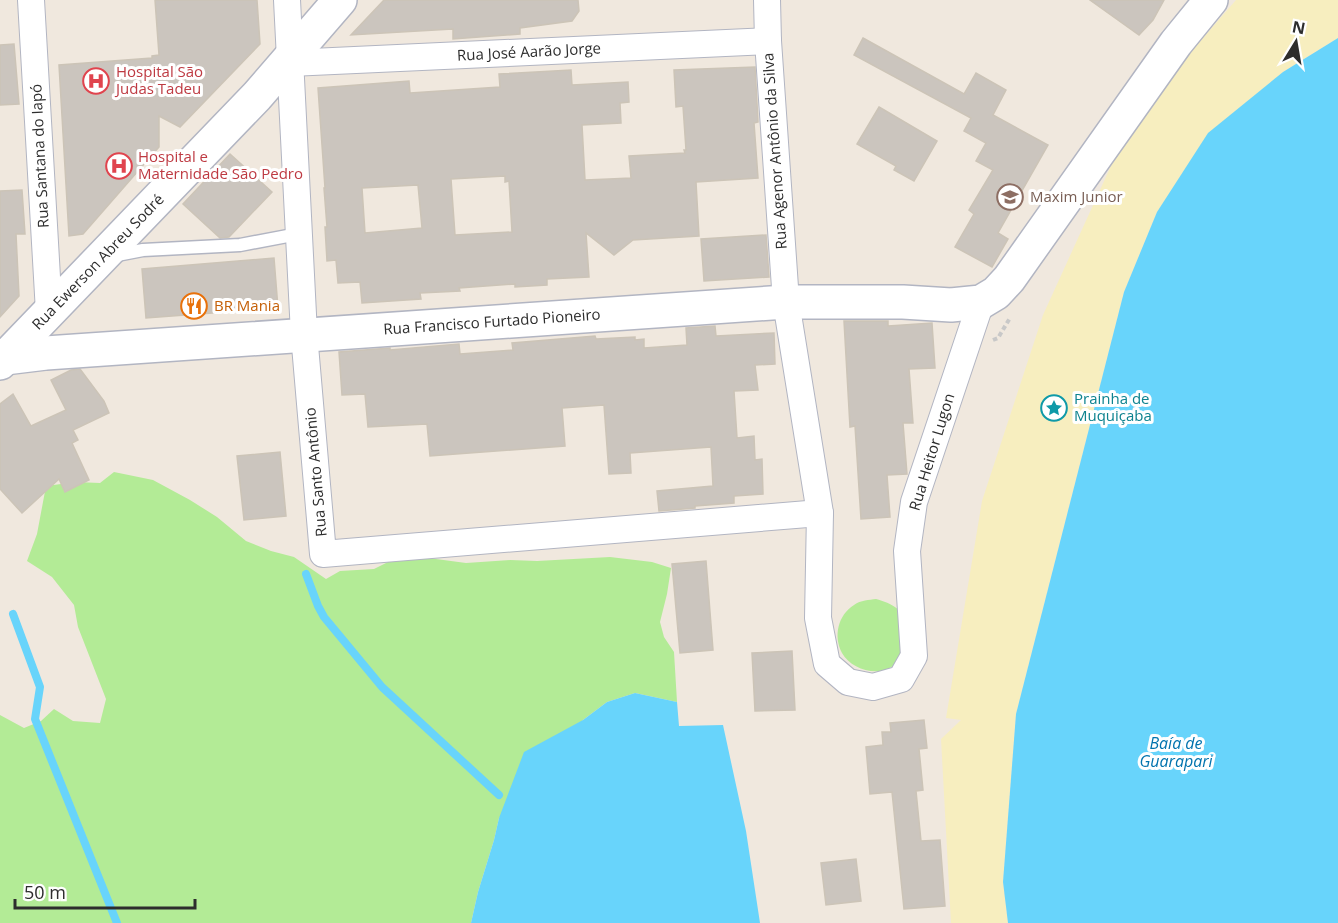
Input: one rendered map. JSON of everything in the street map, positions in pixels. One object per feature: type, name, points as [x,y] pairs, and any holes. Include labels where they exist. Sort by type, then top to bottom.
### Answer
[{"type":"street","name":"Rua Santana do Iapó","points":[[31,0],[49,312]]},
{"type":"street","name":"Rua Santo Antônio","points":[[287,0],[304,334],[323,554],[820,513]]},
{"type":"street","name":"Rua Ewerson Abreu Sodré","points":[[2,361],[290,60],[340,0]]},
{"type":"street","name":"Rua Agenor Antônio da Silva","points":[[767,0],[786,302]]},
{"type":"street","points":[[981,302],[996,293],[1009,279],[1176,43],[1210,0]]},
{"type":"street","name":"Rua José Aarão Jorge","points":[[290,60],[768,40]]},
{"type":"street","name":"Rua Francisco Furtado Pioneiro","points":[[2,361],[46,353],[786,302],[903,302],[951,305],[981,302]]},
{"type":"street","name":"Rua Heitor Lugon","points":[[786,302],[820,513],[818,618],[827,664],[848,682],[873,687],[901,679],[914,656],[907,551],[914,502],[981,302]]},
{"type":"lane","points":[[236,137],[256,96]]},
{"type":"lane","points":[[108,252],[154,220]]},
{"type":"lane","points":[[108,252],[240,244],[298,234]]},
{"type":"green space","points":[[114,472],[153,480],[217,517],[246,541],[294,557],[326,579],[340,571],[374,569],[390,561],[421,557],[466,563],[610,557],[652,562],[671,568],[660,622],[664,637],[674,652],[677,702],[635,693],[607,702],[583,720],[499,818],[471,923],[0,923],[0,715],[24,728],[41,721],[54,709],[73,721],[100,723],[106,699],[78,627],[74,605],[52,577],[27,561],[37,534],[46,486],[76,482],[100,483]]},
{"type":"green space","points":[[876,599],[902,612],[909,628],[898,660],[884,670],[868,671],[853,664],[842,653],[838,633],[841,620],[849,609],[859,602]]},
{"type":"sand","name":"Prainha de Muquiçaba","points":[[1236,0],[1338,0],[1338,38],[1283,72],[1157,212],[1124,292],[1016,714],[1003,882],[1008,923],[951,923],[941,739],[961,720],[946,718],[982,501],[1043,315],[1115,157],[1188,55]]},
{"type":"water","name":"Baía de Guarapari","points":[[1338,38],[1338,923],[1008,923],[1003,882],[1016,714],[1124,292],[1157,212],[1208,133],[1283,72]]},
{"type":"water","points":[[635,693],[677,702],[679,726],[723,725],[746,831],[760,923],[471,923],[499,818],[524,752],[583,720],[607,702]]},
{"type":"building","points":[[155,0],[257,0],[260,44],[180,127],[159,116],[159,147],[83,234],[69,236],[59,65],[152,58],[152,56],[159,55]]},
{"type":"building","points":[[384,0],[578,0],[579,11],[572,21],[520,28],[520,34],[453,39],[453,29],[351,35]]},
{"type":"building","points":[[1090,0],[1164,0],[1153,20],[1139,35]]},
{"type":"building","points":[[863,38],[964,94],[976,73],[1006,90],[993,115],[1048,145],[998,233],[1008,239],[992,267],[955,247],[974,214],[969,210],[993,170],[976,161],[986,143],[964,131],[971,118],[854,55]]},
{"type":"building","points":[[14,44],[19,104],[0,105],[0,45]]},
{"type":"building","points":[[755,67],[758,122],[754,123],[758,178],[696,182],[699,236],[633,240],[614,255],[586,233],[589,277],[547,279],[547,285],[515,287],[515,284],[459,288],[460,291],[420,293],[421,299],[362,303],[360,282],[338,283],[336,260],[327,261],[318,88],[409,81],[410,93],[500,87],[499,74],[571,70],[572,85],[628,82],[629,102],[620,103],[621,123],[582,125],[585,180],[631,178],[629,156],[685,153],[683,106],[676,107],[674,70]],"holes":[[[505,176],[505,182],[509,181],[512,232],[455,235],[451,179]],[[418,185],[422,228],[365,233],[362,188]]]},
{"type":"building","points":[[879,107],[937,141],[914,181],[894,170],[896,166],[857,144]]},
{"type":"building","points":[[230,154],[272,192],[229,237],[220,238],[183,204]]},
{"type":"building","points":[[22,190],[25,234],[16,234],[19,296],[0,317],[0,191]]},
{"type":"building","points":[[766,235],[769,277],[704,281],[701,239]]},
{"type":"building","points":[[274,258],[278,308],[146,318],[142,269]]},
{"type":"building","points":[[844,321],[888,321],[888,326],[932,323],[935,368],[909,369],[913,423],[903,423],[907,474],[887,475],[890,517],[861,519],[855,426],[850,427]]},
{"type":"building","points":[[715,326],[716,336],[774,333],[775,364],[755,365],[758,390],[734,391],[737,438],[754,436],[755,460],[762,459],[763,494],[734,496],[734,503],[659,511],[657,491],[713,486],[711,447],[630,453],[631,473],[609,474],[604,405],[562,408],[565,446],[430,456],[427,424],[368,427],[365,394],[342,395],[339,352],[459,344],[460,354],[513,350],[512,343],[595,336],[596,339],[635,337],[635,340],[644,339],[644,348],[687,345],[686,328]]},
{"type":"building","points":[[80,369],[104,401],[109,413],[73,430],[78,440],[72,443],[89,480],[65,492],[59,479],[22,513],[0,489],[0,404],[13,394],[31,426],[66,410],[51,380],[71,370]]},
{"type":"building","points":[[280,452],[286,516],[244,520],[237,456]]},
{"type":"building","points":[[706,561],[713,650],[680,653],[672,564]]},
{"type":"building","points":[[792,651],[795,710],[755,711],[752,653]]},
{"type":"building","points":[[924,720],[927,748],[919,749],[923,790],[916,791],[921,841],[940,840],[945,906],[904,909],[892,792],[870,794],[866,747],[883,745],[882,732],[891,732],[890,723]]},
{"type":"building","points":[[856,859],[861,901],[826,905],[821,863]]},
{"type":"waterway","points":[[306,574],[324,617],[382,687],[499,795]]},
{"type":"waterway","points":[[13,614],[40,687],[35,719],[117,923]]},
{"type":"place","name":"Hospital São Judas Tadeu","points":[[96,81]]},
{"type":"place","name":"Hospital e Maternidade São Pedro","points":[[119,166]]},
{"type":"place","name":"Maxim Junior","points":[[1010,197]]},
{"type":"place","name":"BR Mania","points":[[194,306]]},
{"type":"place","name":"Prainha de Muquiçaba","points":[[1054,408]]}]
